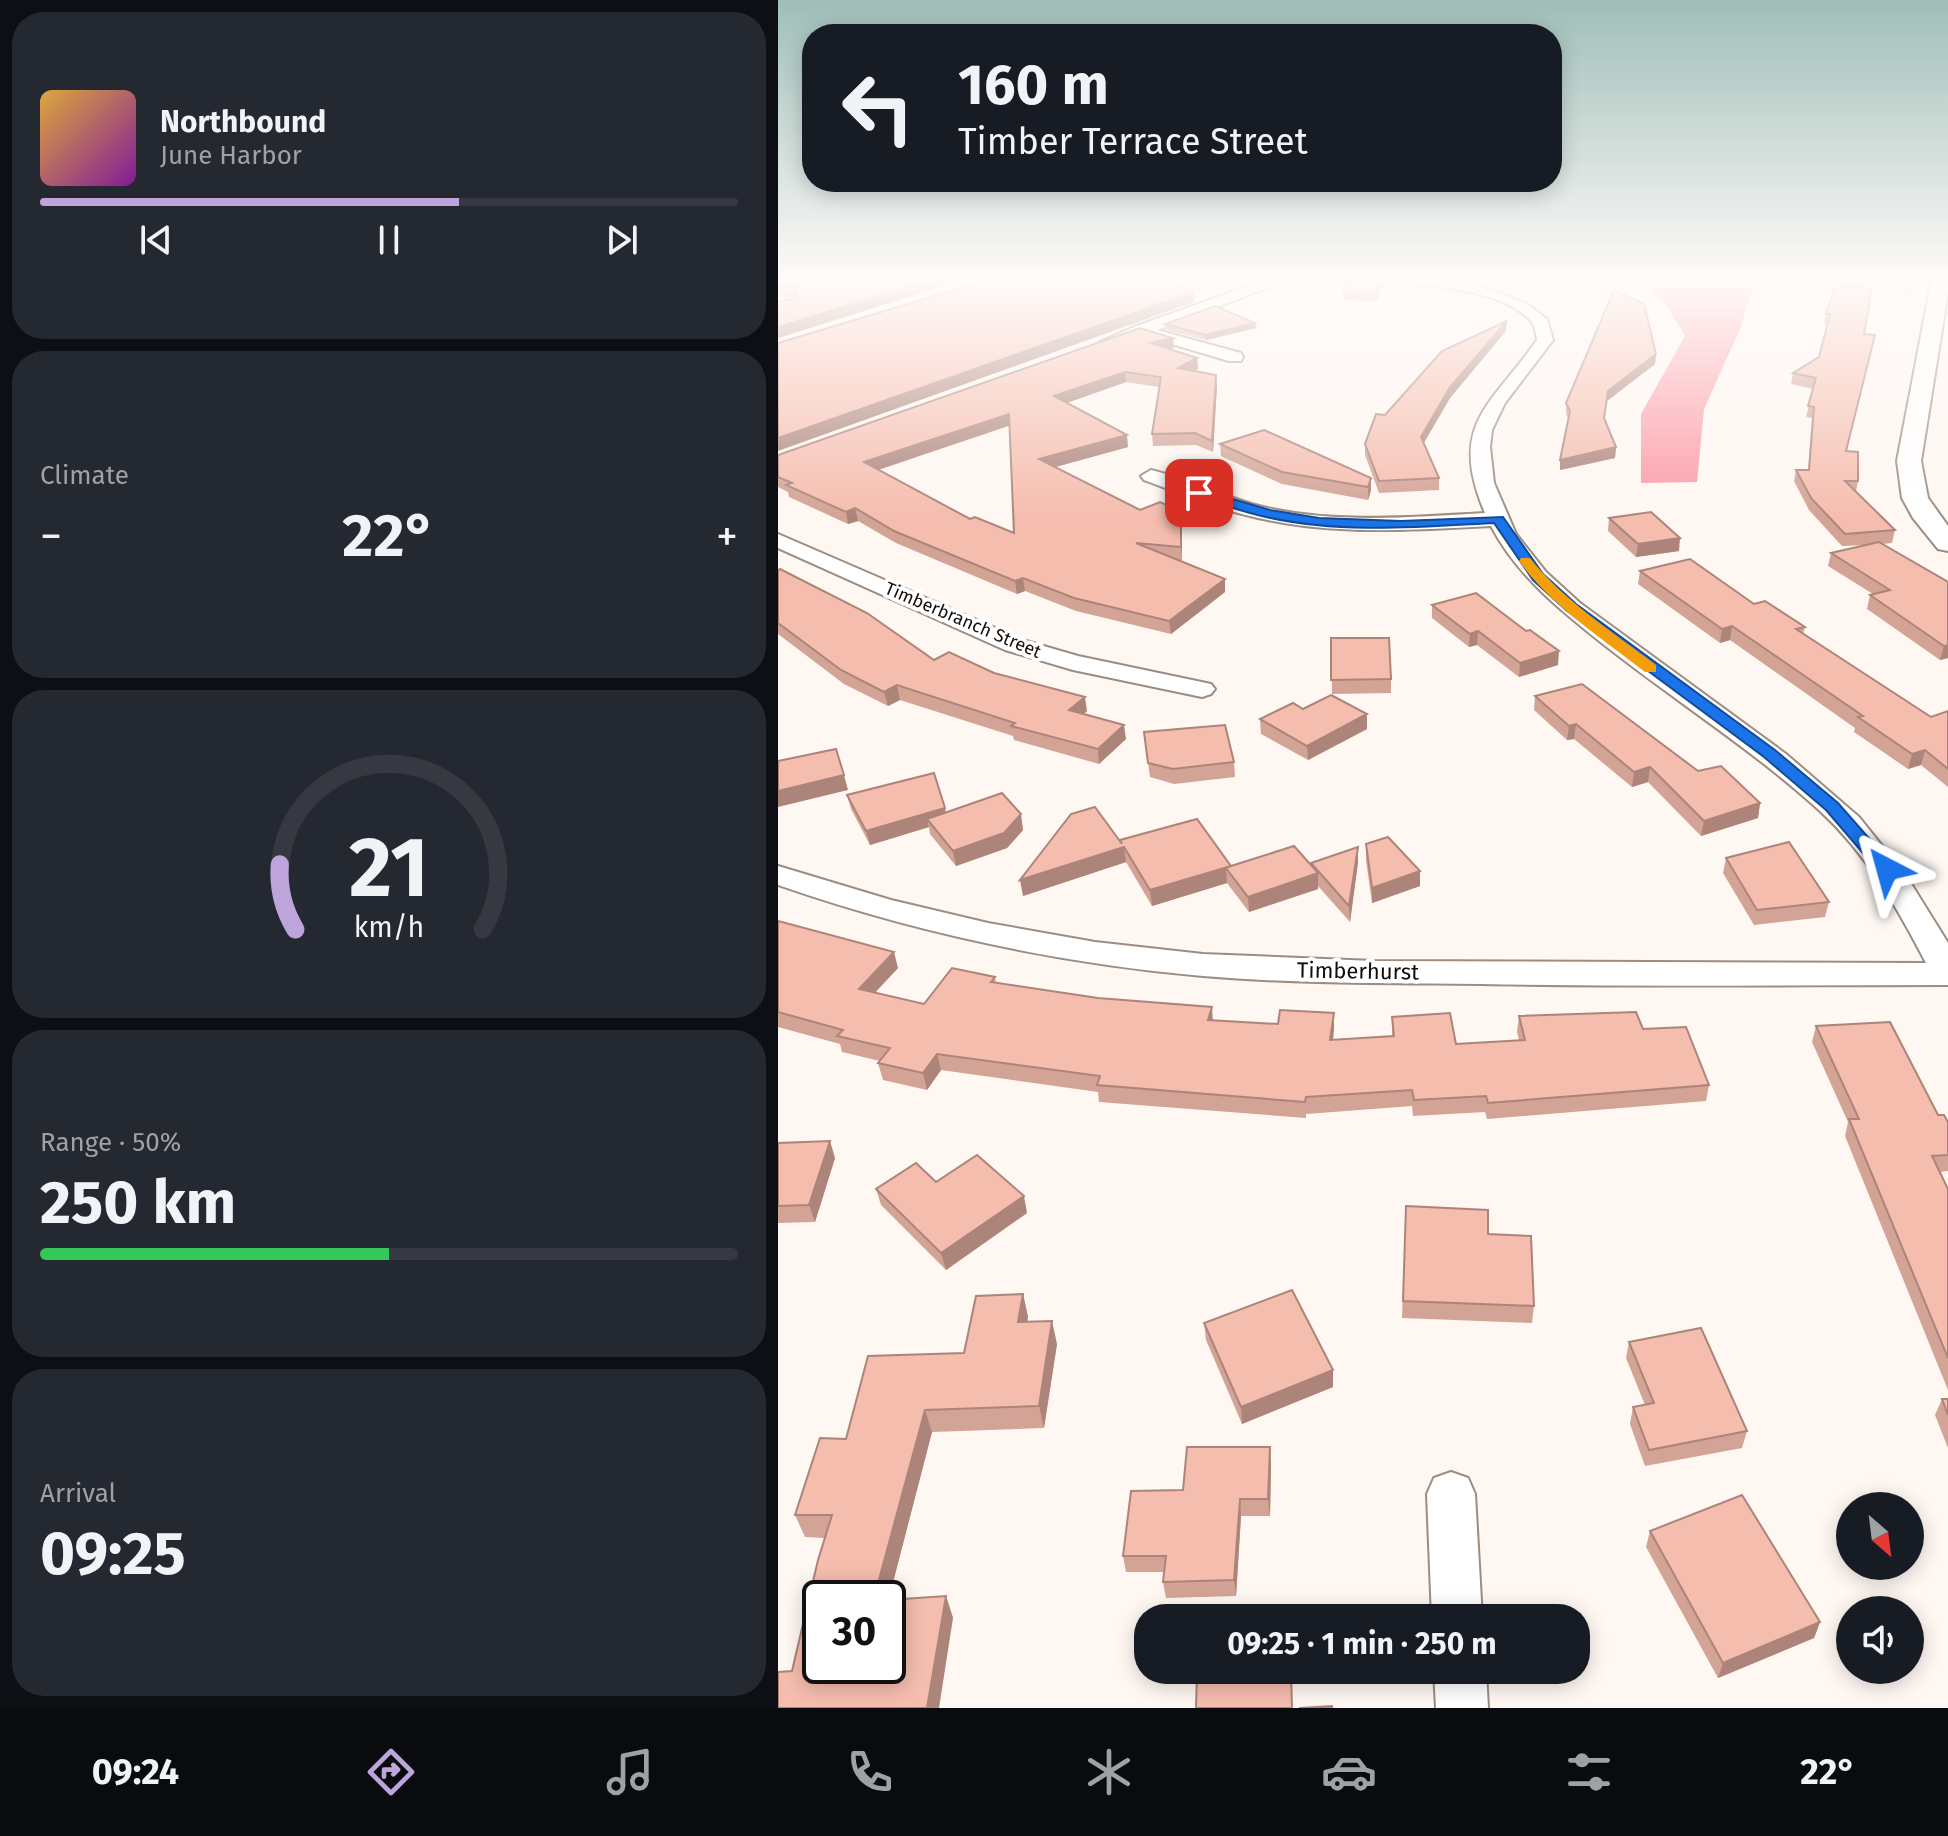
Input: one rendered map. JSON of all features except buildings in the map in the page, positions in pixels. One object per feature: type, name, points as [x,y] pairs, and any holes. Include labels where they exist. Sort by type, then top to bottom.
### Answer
[{"type":"street","points":[[1530,358],[1502,392],[1488,416],[1480,444],[1481,469],[1488,499],[1512,543],[1538,577],[1571,607],[1770,754],[1832,806],[1904,891],[1948,974]]},
{"type":"street","points":[[1927,358],[1909,461],[1915,498],[1926,518],[1948,543]]},
{"type":"street","points":[[1151,476],[1245,508],[1319,521],[1387,525],[1499,519]]},
{"type":"street","name":"Timberbranch Street","points":[[778,540],[1014,645],[1073,663],[1202,689]]},
{"type":"street","name":"Timberhurst","points":[[778,875],[914,919],[1054,946],[1202,965],[1313,971],[1542,974],[1948,974]]},
{"type":"street","points":[[1451,1494],[1456,1604]]},
{"type":"street","points":[[1461,1684],[1462,1708]]},
{"type":"shaded area","points":[[1673,358],[1727,358],[1704,409],[1697,482],[1641,483],[1641,414]]},
{"type":"slow traffic","points":[[1525,561],[1571,607],[1651,669]]},
{"type":"route","points":[[1199,493],[1268,514],[1319,521],[1374,525],[1499,519],[1512,543],[1538,577],[1571,607],[1630,654],[1770,754],[1832,806],[1887,869]]}]
